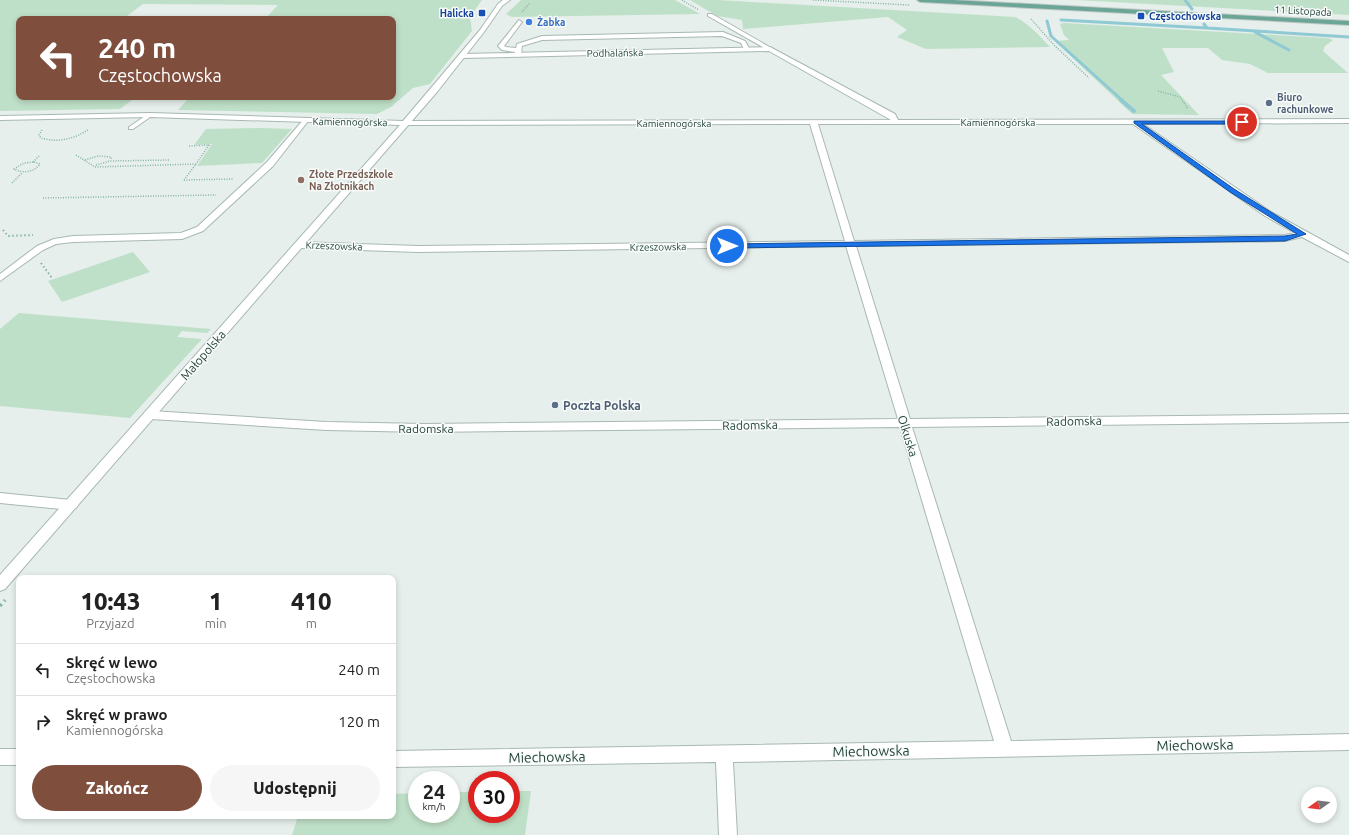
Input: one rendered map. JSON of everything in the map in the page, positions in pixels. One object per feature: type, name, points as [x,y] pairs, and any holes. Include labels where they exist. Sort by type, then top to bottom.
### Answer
[{"type":"main road","name":"11 Listopada","points":[[920,0],[1349,23]]},
{"type":"street","points":[[405,123],[461,56],[500,2],[507,0]]},
{"type":"street","points":[[770,49],[894,119]]},
{"type":"street","name":"Podhalańska","points":[[461,56],[518,53],[770,49]]},
{"type":"street","name":"Kamiennogórska","points":[[0,118],[150,115],[405,123],[813,122],[894,119],[1136,122],[1349,122]]},
{"type":"street","name":"Olkuska","points":[[813,122],[1005,749]]},
{"type":"street","points":[[1136,122],[1232,190],[1303,234],[1349,259]]},
{"type":"street","name":"Małopolska","points":[[0,585],[151,415],[405,123]]},
{"type":"street","name":"Krzeszowska","points":[[300,245],[426,249],[851,245],[1285,238],[1303,234]]},
{"type":"street","name":"Radomska","points":[[151,415],[326,426],[424,428],[1349,418]]},
{"type":"street","points":[[0,498],[71,505]]},
{"type":"street","name":"Miechowska","points":[[396,759],[1349,742]]},
{"type":"street","points":[[724,754],[728,835]]},
{"type":"street","points":[[0,757],[16,757]]},
{"type":"lane","points":[[710,15],[770,49]]},
{"type":"lane","points":[[519,22],[501,46],[504,49],[518,53],[518,46],[522,43],[542,38],[714,34],[734,37],[745,43],[747,50]]},
{"type":"lane","points":[[131,128],[150,115]]},
{"type":"lane","points":[[0,278],[40,248],[54,242],[73,239],[174,237],[200,229],[270,164],[306,120]]},
{"type":"path","points":[[682,0],[710,15]]},
{"type":"path","points":[[1030,18],[1054,45],[1089,78]]},
{"type":"path","points":[[1158,91],[1180,97],[1192,112]]},
{"type":"path","points":[[42,130],[39,135],[41,138],[55,140],[74,137],[89,129]]},
{"type":"path","points":[[189,146],[209,145],[184,180],[255,178]]},
{"type":"path","points":[[76,155],[93,166],[196,164]]},
{"type":"path","points":[[85,160],[105,155],[112,158],[111,161]]},
{"type":"path","points":[[33,162],[39,156]]},
{"type":"path","points":[[128,166],[133,160]]},
{"type":"path","points":[[149,165],[154,160]]},
{"type":"path","points":[[93,166],[111,161],[170,160]]},
{"type":"path","points":[[33,162],[38,163],[39,166],[33,170],[22,172],[14,169],[19,165],[33,162]]},
{"type":"path","points":[[12,183],[22,172]]},
{"type":"path","points":[[43,198],[192,194]]},
{"type":"green space","points":[[0,0],[482,0],[470,17],[472,31],[430,84],[413,88],[391,107],[377,114],[178,110],[187,100],[396,100],[396,16],[268,16],[278,5],[143,4],[127,16],[16,16],[16,100],[132,100],[120,109],[0,111]]},
{"type":"green space","points":[[521,0],[675,0],[700,14],[512,17],[506,14]]},
{"type":"green space","points":[[690,0],[718,0],[1015,17],[1029,26],[1050,47],[926,49],[897,37],[907,30],[888,17],[743,29],[742,20],[717,16]]},
{"type":"green space","points":[[1076,0],[1349,0],[1349,15]]},
{"type":"green space","points":[[1064,23],[1328,38],[1333,40],[1325,46],[1323,51],[1348,73],[1268,73],[1250,64],[1222,60],[1208,48],[1162,48],[1174,72],[1161,75],[1199,115],[1132,114],[1055,41],[1069,40],[1064,35],[1060,24]]},
{"type":"green space","points":[[206,129],[292,129],[262,163],[197,166],[212,144],[194,145]]},
{"type":"green space","points":[[133,252],[150,272],[62,302],[48,281]]},
{"type":"green space","points":[[19,313],[211,329],[207,333],[182,331],[177,337],[202,339],[130,418],[0,406],[0,329]]},
{"type":"green space","points":[[520,791],[531,791],[525,835],[292,835],[297,819],[396,819],[396,794],[408,793],[408,823],[460,823],[460,792],[468,792],[468,823],[520,823]]},
{"type":"waterway","points":[[1185,0],[1192,9]]},
{"type":"waterway","points":[[1061,20],[1207,28]]},
{"type":"waterway","points":[[1047,21],[1051,36],[1123,101]]},
{"type":"waterway","points":[[1204,24],[1207,28]]},
{"type":"waterway","points":[[1207,28],[1349,37]]},
{"type":"waterway","points":[[1255,32],[1289,50]]},
{"type":"waterway","points":[[1121,100],[1134,111]]},
{"type":"place","name":"Halicka","points":[[482,13]]},
{"type":"place","name":"Częstochowska","points":[[1141,16]]},
{"type":"place","name":"Żabka","points":[[529,22]]},
{"type":"place","name":"Biuro rachunkowe","points":[[1269,103]]},
{"type":"place","name":"Złote Przedszkole Na Złotnikach","points":[[301,180]]},
{"type":"place","name":"Poczta Polska","points":[[555,405]]},
{"type":"route","points":[[727,246],[1285,238],[1303,234],[1268,214],[1232,190],[1136,122],[1242,122]]}]
